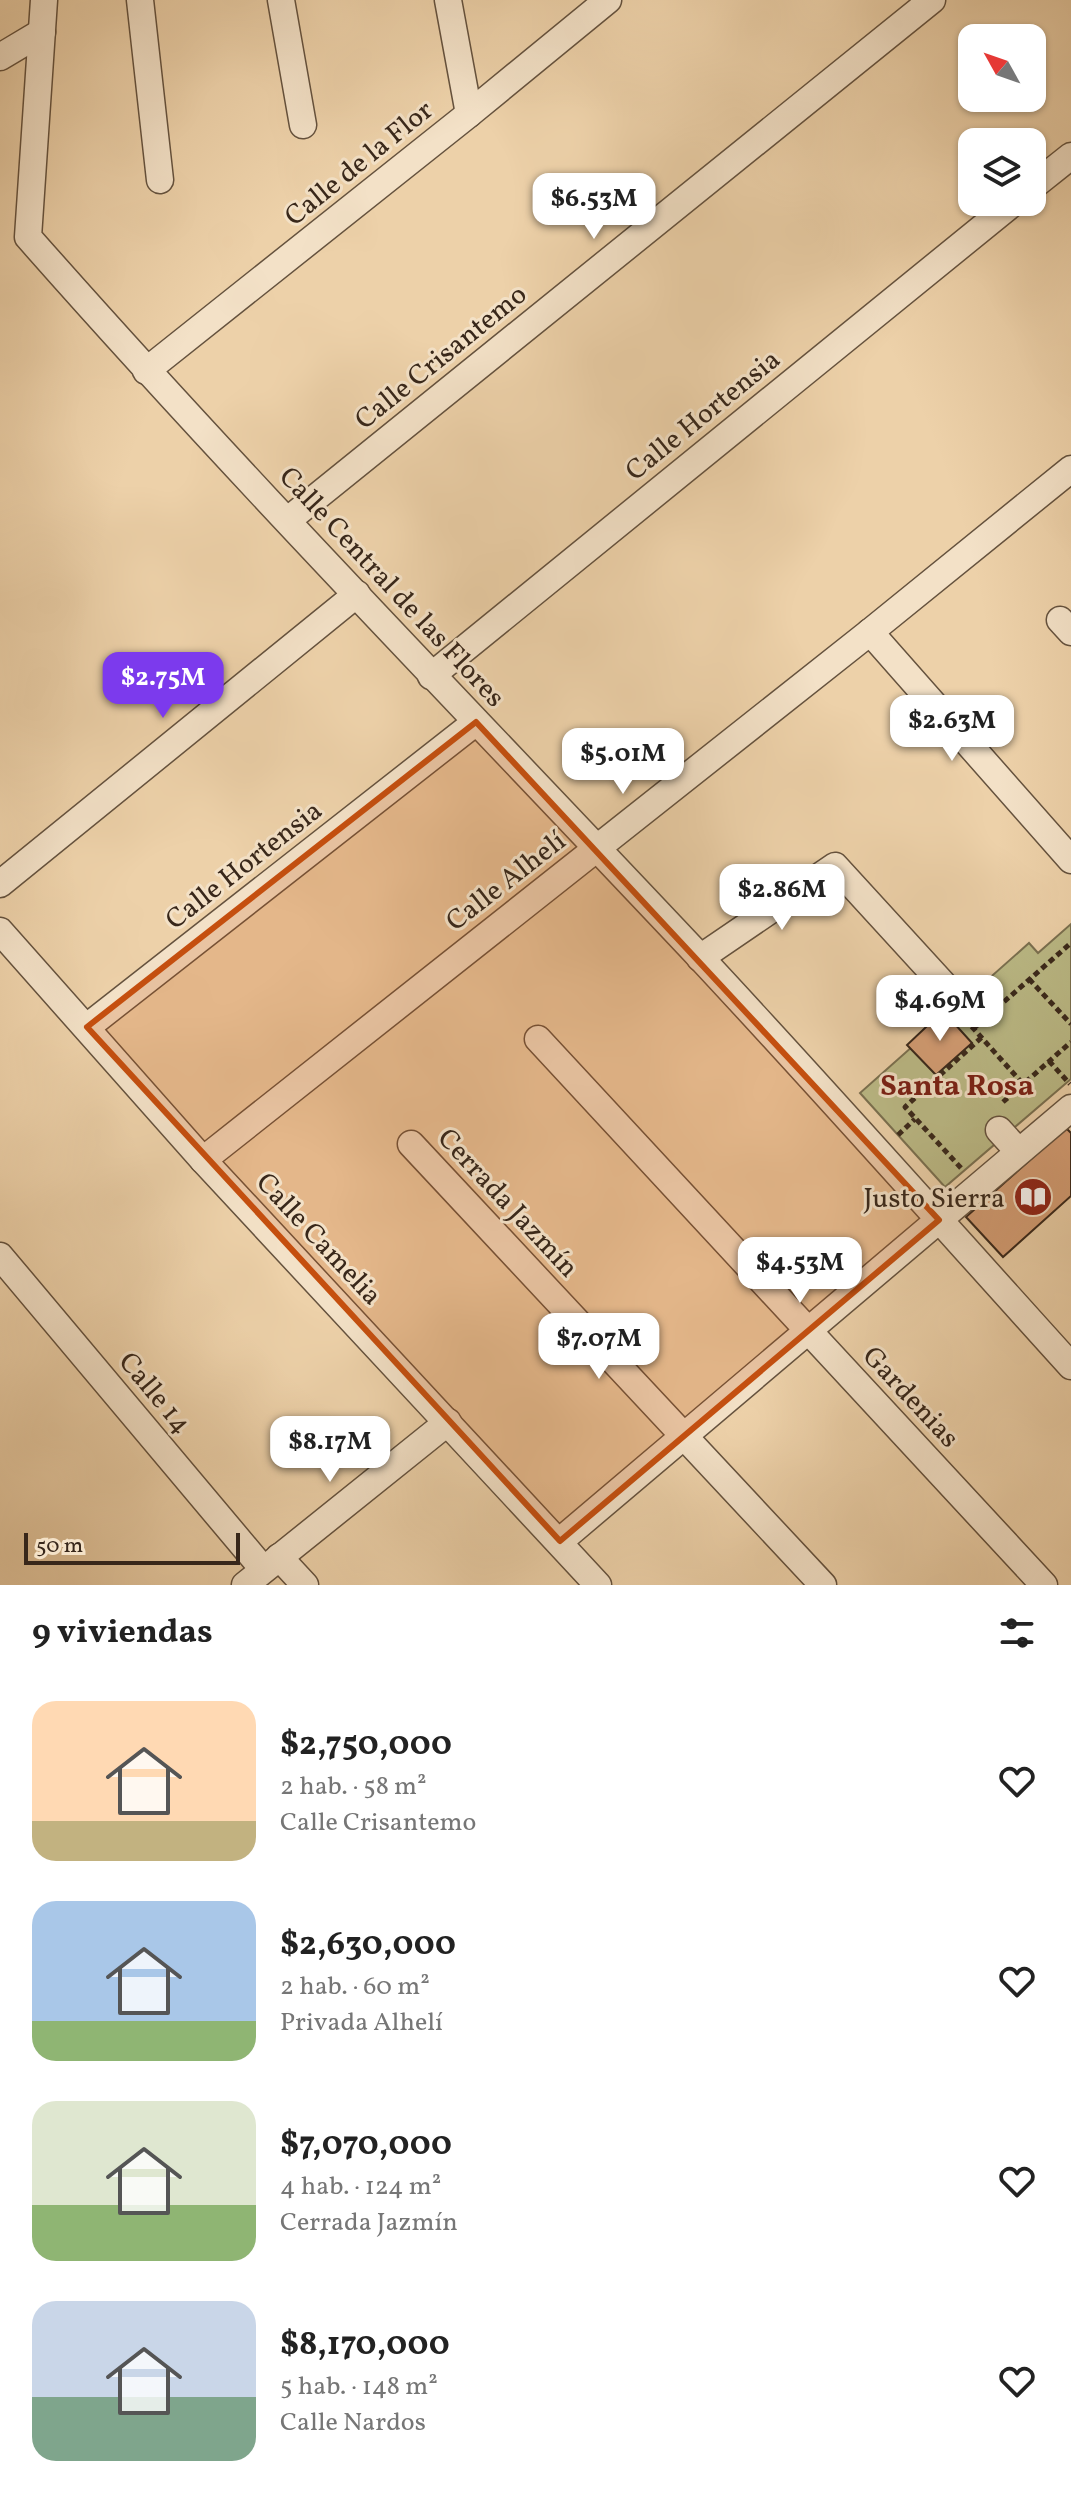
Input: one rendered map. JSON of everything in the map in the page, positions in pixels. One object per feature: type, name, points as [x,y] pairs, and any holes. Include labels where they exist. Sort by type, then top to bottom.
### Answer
[{"type":"street","points":[[0,57],[42,32],[44,0]]},
{"type":"street","points":[[140,0],[160,180]]},
{"type":"street","points":[[281,0],[303,125]]},
{"type":"street","points":[[448,0],[469,114]]},
{"type":"street","name":"Calle de la Flor","points":[[146,371],[608,0]]},
{"type":"street","name":"Calle Crisantemo","points":[[288,520],[932,0]]},
{"type":"street","name":"Calle Central de las Flores","points":[[42,32],[28,237],[146,371],[700,958],[1071,1366]]},
{"type":"street","points":[[1046,176],[1071,156]]},
{"type":"street","name":"Calle Hortensia","points":[[431,676],[997,216]]},
{"type":"street","name":"Calle Alhelí","points":[[203,1160],[1071,469]]},
{"type":"street","points":[[0,884],[357,594]]},
{"type":"street","points":[[870,632],[1071,860]]},
{"type":"street","name":"Calle Hortensia","points":[[87,1027],[476,722]]},
{"type":"street","points":[[700,958],[835,866],[954,996]]},
{"type":"street","name":"Calle Camelia","points":[[0,931],[203,1160],[598,1585]]},
{"type":"street","name":"Gardenias","points":[[538,1039],[1044,1585]]},
{"type":"street","points":[[560,1541],[1071,1108]]},
{"type":"street","points":[[999,1130],[1018,1151]]},
{"type":"street","name":"Cerrada Jazmín","points":[[411,1144],[823,1585]]},
{"type":"street","name":"Calle 14","points":[[0,1256],[262,1570],[305,1585]]},
{"type":"street","points":[[262,1570],[448,1422]]},
{"type":"path","points":[[974,1028],[1071,943]]},
{"type":"path","points":[[1029,979],[1071,1024]]},
{"type":"path","points":[[954,996],[961,1014],[1023,1084]]},
{"type":"path","points":[[978,1186],[905,1107],[982,1037]]},
{"type":"path","points":[[1003,1102],[1071,1042]]},
{"type":"path","points":[[1049,1061],[1071,1085]]},
{"type":"highlighted area","points":[[476,722],[939,1220],[560,1541],[87,1027]]},
{"type":"shaded area","points":[[1071,924],[1071,1079],[945,1187],[860,1093],[1029,943],[1038,953]]},
{"type":"building","points":[[943,1011],[972,1043],[936,1075],[907,1045]]},
{"type":"building","points":[[1066,1128],[1071,1133],[1071,1196],[1003,1257],[966,1217]]},
{"type":"place","name":"Justo Sierra","points":[[1033,1197]]},
{"type":"district","name":"Santa Rosa","points":[[957,1085]]}]
